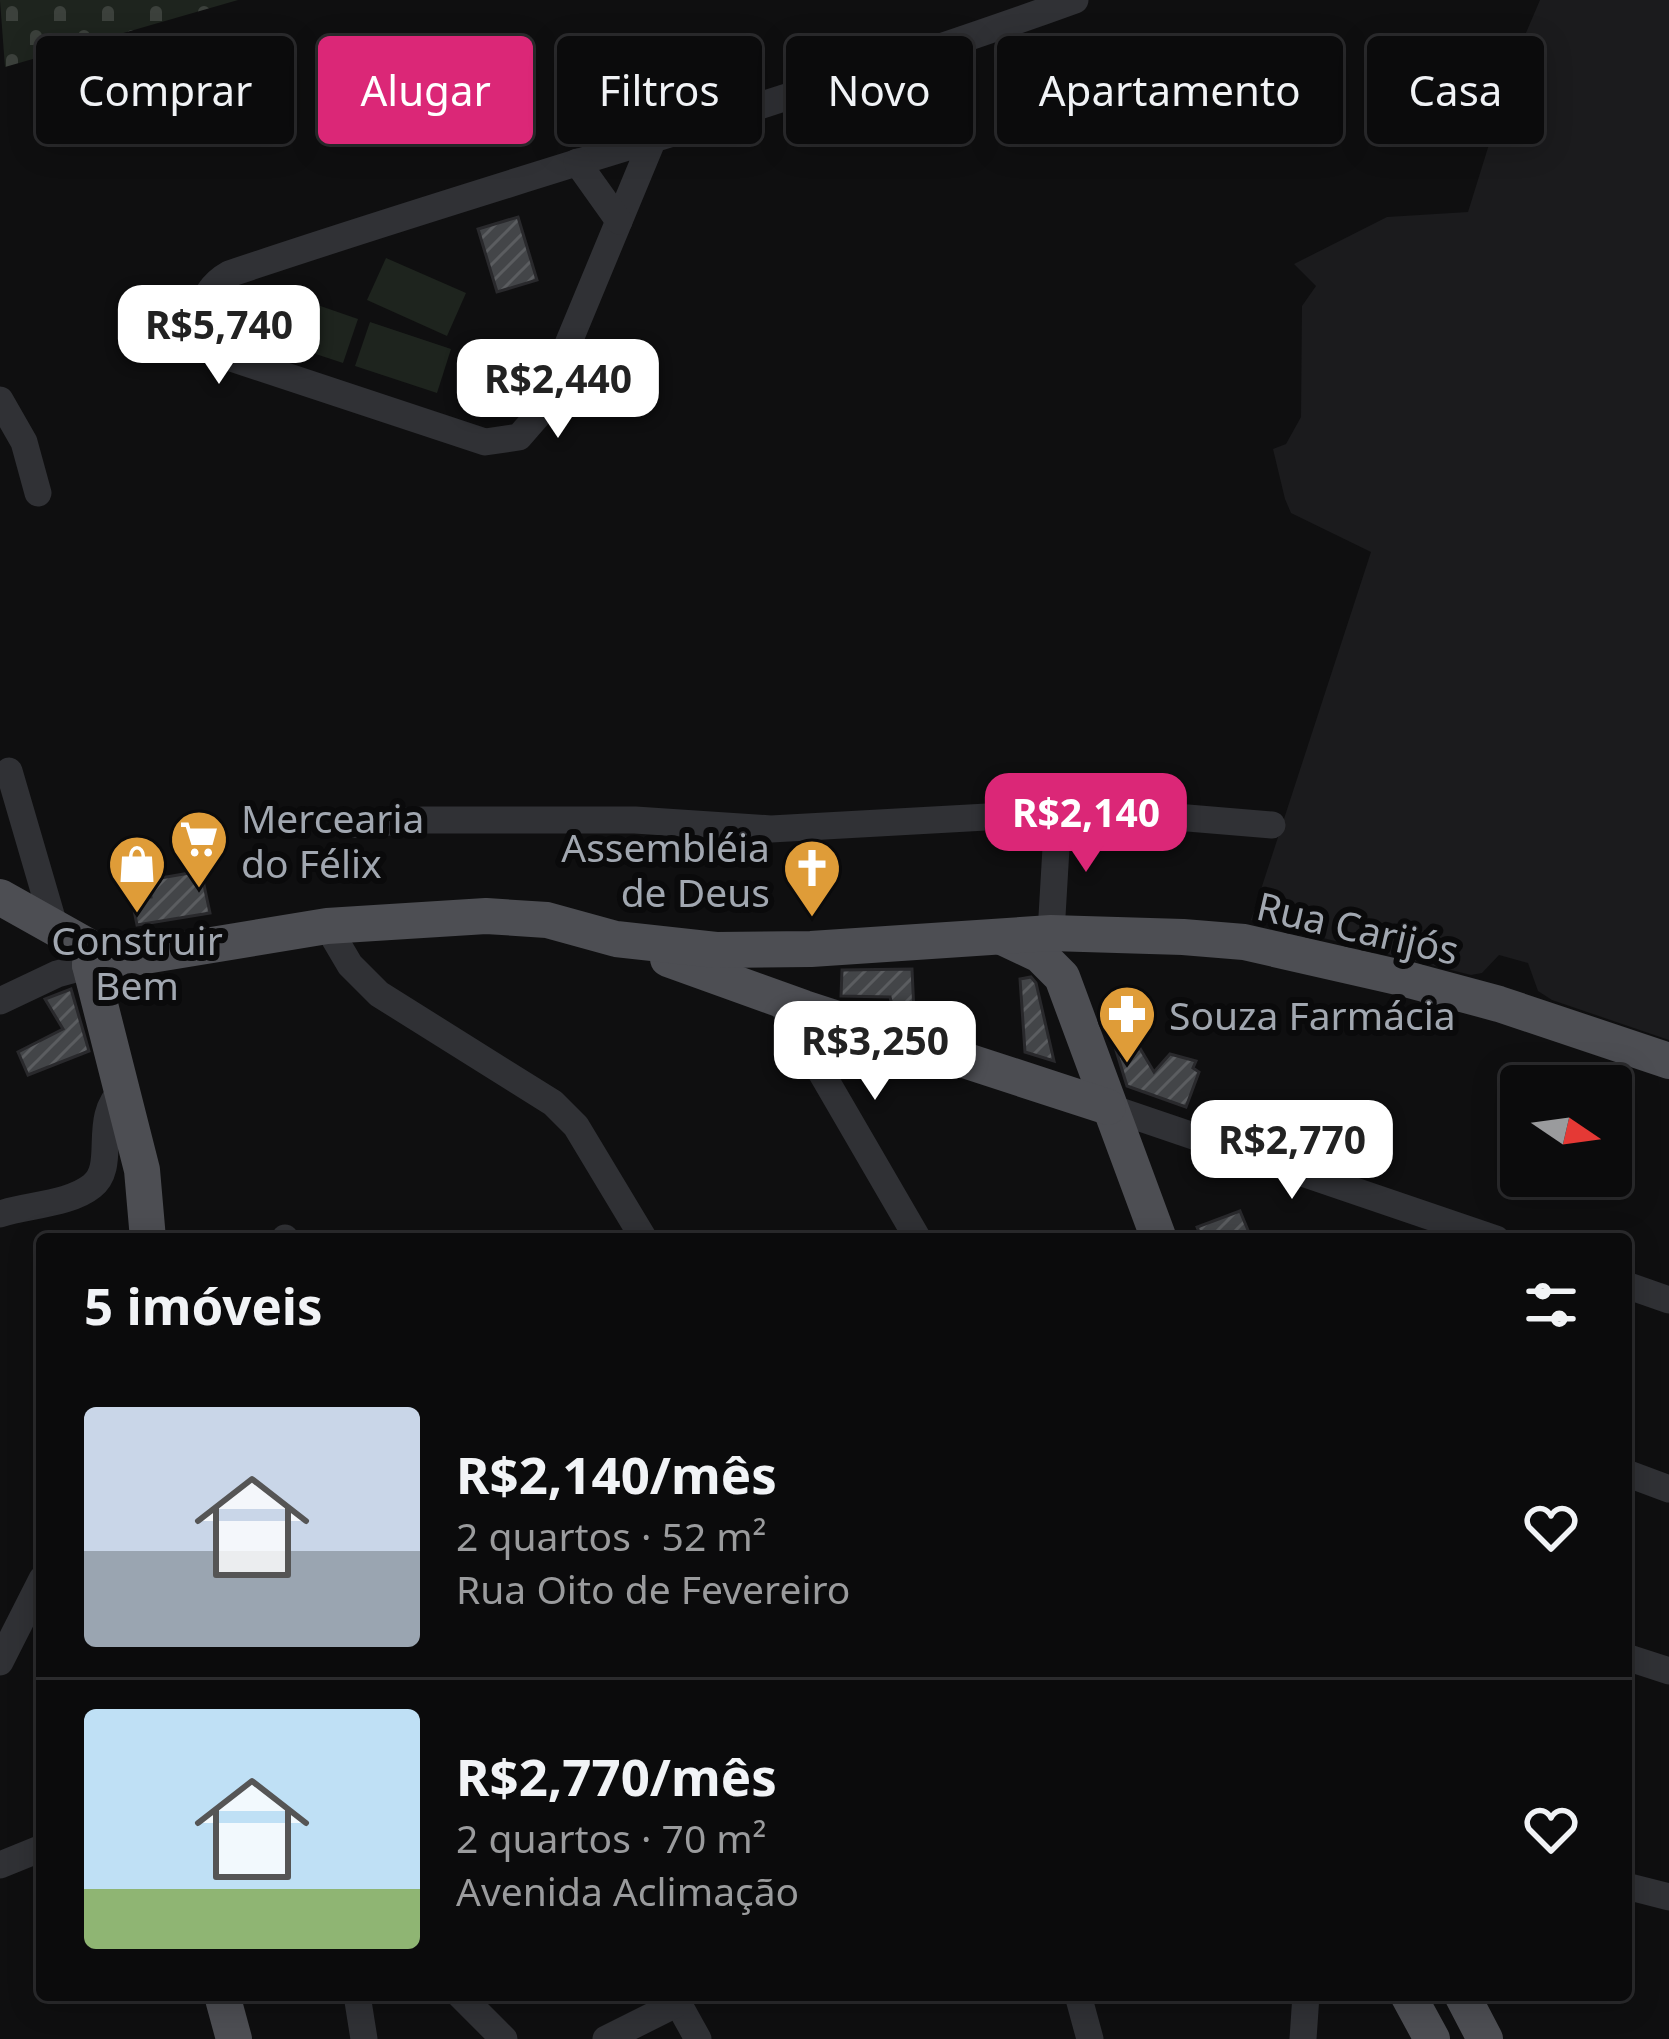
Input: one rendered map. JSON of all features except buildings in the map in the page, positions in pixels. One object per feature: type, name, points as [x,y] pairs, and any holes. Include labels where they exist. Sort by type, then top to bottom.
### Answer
[{"type":"main road","points":[[0,897],[54,925],[102,963],[147,1197],[148,1233]]},
{"type":"main road","name":"Rua Carijós","points":[[102,963],[327,926],[515,916],[616,940],[716,950],[811,949],[1052,933],[1244,942],[1499,1004],[1669,1061]]},
{"type":"main road","points":[[0,920],[102,963]]},
{"type":"main road","points":[[1062,977],[1076,952],[1111,934]]},
{"type":"main road","points":[[1001,937],[1040,955],[1062,977],[1157,1233]]},
{"type":"main road","points":[[616,940],[1108,1107]]},
{"type":"main road","points":[[791,1003],[811,949]]},
{"type":"main road","points":[[224,2001],[234,2039]]},
{"type":"main road","points":[[1411,2001],[1432,2039]]},
{"type":"main road","points":[[1465,2001],[1485,2039]]},
{"type":"street","points":[[762,105],[964,42],[1076,0]]},
{"type":"street","points":[[636,144],[229,274],[214,282],[205,296],[201,309],[206,339],[225,356],[485,442],[518,437],[539,414],[651,144]]},
{"type":"street","points":[[577,162],[619,220]]},
{"type":"street","points":[[0,400],[24,442],[38,493]]},
{"type":"street","points":[[9,771],[54,925]]},
{"type":"street","points":[[343,825],[424,820],[635,820],[771,829],[1127,813],[1272,825]]},
{"type":"street","points":[[1052,933],[1058,814]]},
{"type":"street","points":[[327,926],[350,965],[379,994],[553,1103],[576,1126],[640,1233]]},
{"type":"street","points":[[0,1000],[57,974],[102,963]]},
{"type":"street","points":[[791,1003],[915,1233]]},
{"type":"street","points":[[0,1214],[95,1184],[102,1170],[108,1109],[123,1090]]},
{"type":"street","points":[[1108,1107],[1478,1233]]},
{"type":"street","points":[[1632,1287],[1669,1300]]},
{"type":"street","points":[[1632,1475],[1669,1489]]},
{"type":"street","points":[[0,1662],[36,1591]]},
{"type":"street","points":[[1632,1659],[1669,1671]]},
{"type":"street","points":[[0,1865],[36,1850]]},
{"type":"street","points":[[1632,1888],[1669,1898]]},
{"type":"street","points":[[358,2001],[364,2039]]},
{"type":"street","points":[[466,2001],[504,2039]]},
{"type":"street","points":[[606,2039],[677,2001]]},
{"type":"street","points":[[682,2001],[698,2039]]},
{"type":"street","points":[[1080,2001],[1090,2039]]},
{"type":"street","points":[[1303,2039],[1306,2001]]},
{"type":"shaded area","points":[[1540,0],[1669,0],[1669,1040],[1552,1000],[1538,991],[1528,963],[1499,955],[1482,973],[1471,975],[1251,920],[1371,552],[1291,513],[1285,499],[1273,449],[1286,444],[1301,417],[1302,306],[1316,286],[1294,264],[1387,217],[1468,212],[1489,144],[1544,144],[1544,36],[1525,36]]},
{"type":"green space","points":[[0,0],[238,0],[113,36],[36,36],[36,58],[5,67]]},
{"type":"green space","points":[[386,258],[466,293],[447,336],[367,300]]},
{"type":"green space","points":[[277,291],[358,319],[343,363],[261,336]]},
{"type":"green space","points":[[370,322],[451,349],[437,393],[355,366]]},
{"type":"place","name":"Mercearia do Félix","points":[[199,890]]},
{"type":"place","name":"Construir Bem","points":[[137,915]]},
{"type":"place","name":"Assembléia de Deus","points":[[812,919]]},
{"type":"place","name":"Souza Farmácia","points":[[1127,1065]]}]
